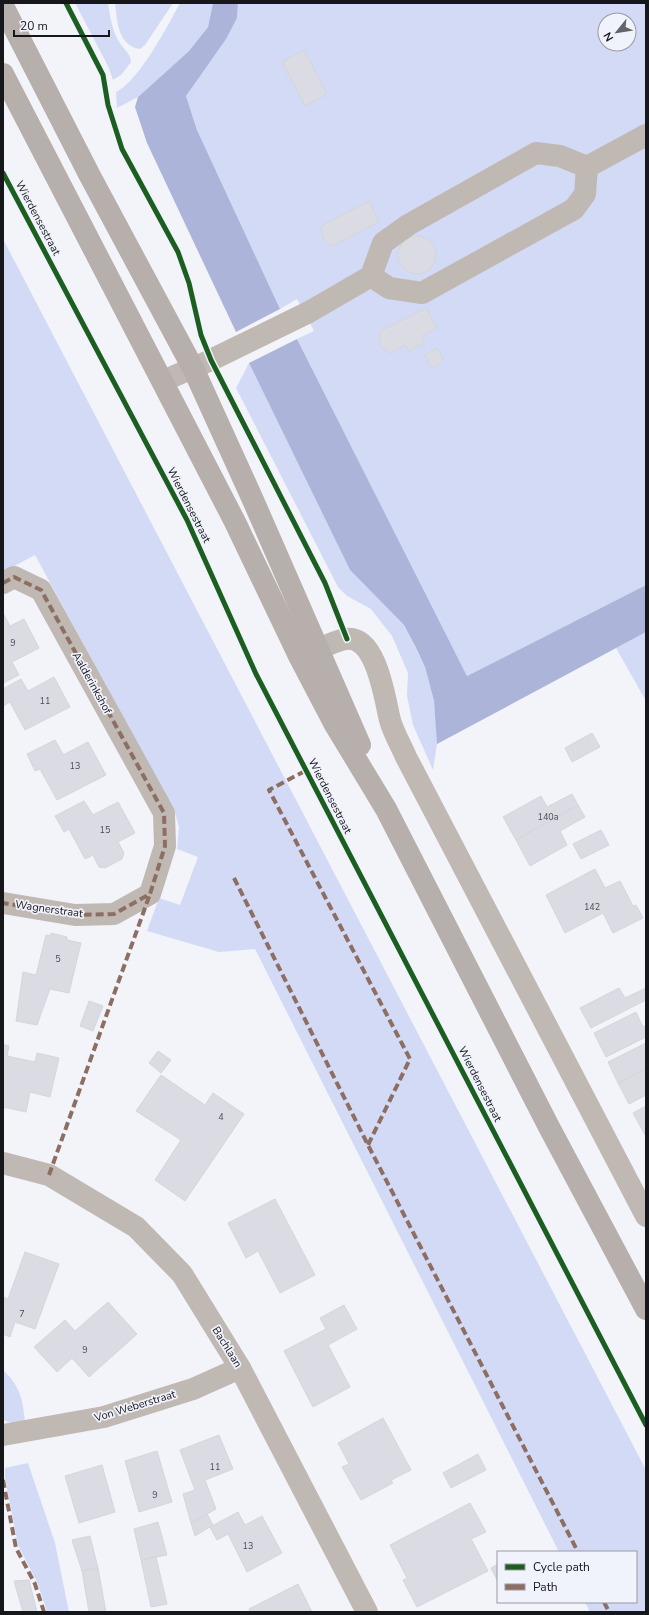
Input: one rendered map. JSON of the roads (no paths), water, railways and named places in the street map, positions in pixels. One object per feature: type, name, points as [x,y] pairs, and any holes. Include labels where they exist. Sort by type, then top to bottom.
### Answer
[{"type":"main road","points":[[3,6],[90,176],[193,368],[253,500],[334,723],[386,809],[550,1127],[646,1309]]},
{"type":"main road","points":[[3,74],[235,522],[309,654]]},
{"type":"street","points":[[587,167],[646,135]]},
{"type":"street","points":[[163,381],[309,312],[371,276],[383,243],[408,225],[536,153],[560,156],[587,167]]},
{"type":"street","points":[[371,276],[389,288],[422,293],[574,209],[585,194],[587,167]]},
{"type":"street","name":"Aalderinkshof","points":[[3,583],[14,577],[41,590],[164,813]]},
{"type":"street","points":[[309,654],[347,639],[360,643],[378,670],[390,721],[406,757],[646,1216]]},
{"type":"street","name":"Wagnerstraat","points":[[3,903],[75,916],[114,914],[150,894],[165,846],[164,813]]},
{"type":"street","name":"Bachlaan","points":[[3,1163],[49,1175],[136,1227],[182,1274],[240,1368],[367,1612]]},
{"type":"street","name":"Von Weberstraat","points":[[3,1435],[104,1417],[193,1389],[240,1368]]}]
